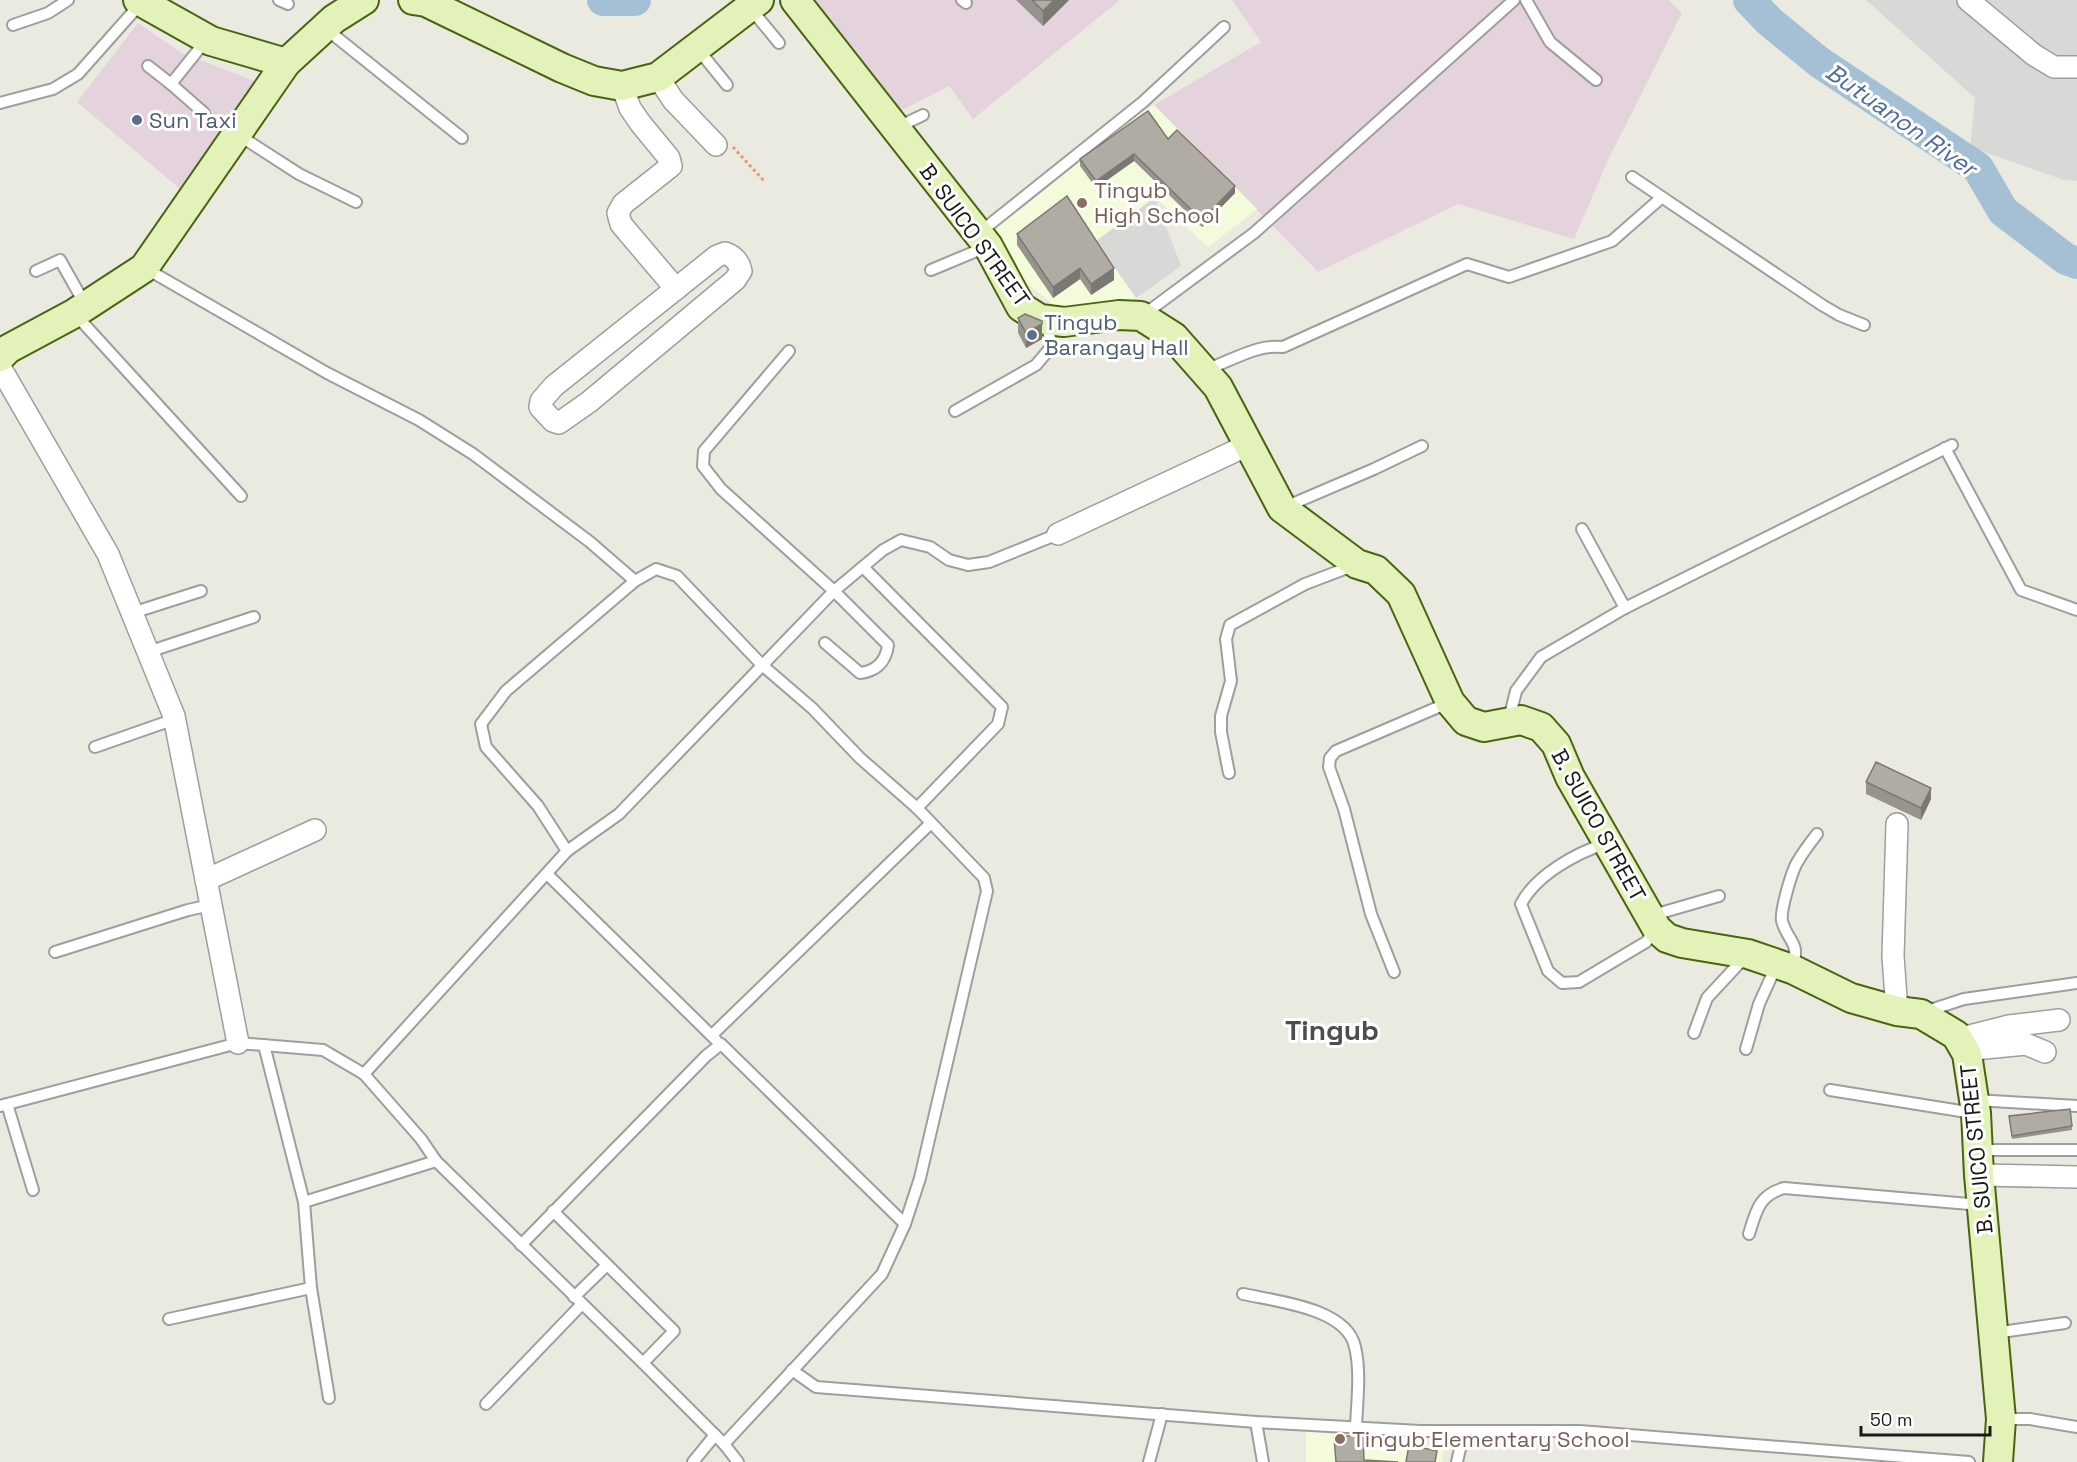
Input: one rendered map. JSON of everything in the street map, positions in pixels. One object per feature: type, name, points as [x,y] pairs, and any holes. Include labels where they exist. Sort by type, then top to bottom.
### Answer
[{"type":"street","points":[[238,1043],[175,719],[108,554],[3,354],[81,310],[144,268],[286,63],[325,28],[364,0]]},
{"type":"street","points":[[413,0],[426,2],[562,68],[594,81],[622,86],[658,77],[754,3]]},
{"type":"street","name":"B. SUICO STREET","points":[[798,0],[983,240],[1021,307],[1045,320],[1064,322],[1119,315],[1141,316],[1174,337],[1218,387],[1282,508],[1357,564],[1376,570],[1401,594],[1450,702],[1466,721],[1484,727],[1521,720],[1541,727],[1556,744],[1570,777],[1653,923],[1667,938],[1682,943],[1748,954],[1784,966],[1851,998],[1909,1012],[1961,1045],[1976,1106],[1978,1162],[2001,1419],[1998,1462]]},
{"type":"street","points":[[1968,0],[2034,55],[2054,67],[2077,68]]},
{"type":"street","points":[[139,2],[207,39],[286,63]]},
{"type":"street","points":[[658,77],[672,100],[716,146]]},
{"type":"street","points":[[622,86],[630,108],[669,158],[671,166],[623,204],[618,213],[621,224],[676,289]]},
{"type":"street","points":[[725,253],[731,255],[739,264],[741,271],[735,280],[589,402],[559,423],[553,421],[540,407],[541,401],[554,386],[676,289],[717,256],[725,253]]},
{"type":"street","points":[[1058,534],[1248,445]]},
{"type":"street","points":[[1897,824],[1893,956],[1909,1012]]},
{"type":"street","points":[[206,880],[315,830]]},
{"type":"street","points":[[1961,1045],[2009,1026],[2059,1020]]},
{"type":"street","points":[[1961,1045],[2026,1044],[2045,1052]]},
{"type":"street","points":[[1978,1162],[2077,1177]]},
{"type":"lane","points":[[13,25],[48,13],[68,0]]},
{"type":"lane","points":[[1141,316],[1254,233],[1514,0]]},
{"type":"lane","points":[[1526,0],[1550,42],[1596,80]]},
{"type":"lane","points":[[0,103],[53,89],[78,74],[139,2]]},
{"type":"lane","points":[[754,3],[779,43]]},
{"type":"lane","points":[[931,270],[983,240],[1143,102],[1224,27]]},
{"type":"lane","points":[[325,28],[462,138]]},
{"type":"lane","points":[[171,84],[191,62],[207,39]]},
{"type":"lane","points":[[696,47],[727,85]]},
{"type":"lane","points":[[148,66],[204,112]]},
{"type":"lane","points":[[896,128],[923,115]]},
{"type":"lane","points":[[237,134],[299,174],[356,202]]},
{"type":"lane","points":[[1632,177],[1839,315],[1864,325]]},
{"type":"lane","points":[[1204,370],[1270,345],[1282,346],[1467,264],[1509,277],[1612,241],[1661,198]]},
{"type":"lane","points":[[36,271],[60,260],[81,310],[241,496]]},
{"type":"lane","points":[[144,268],[327,373],[419,420],[473,454],[590,542],[636,581]]},
{"type":"lane","points":[[955,411],[1036,365],[1053,346],[1045,320]]},
{"type":"lane","points":[[789,351],[704,451],[703,466],[721,489],[834,591],[888,645],[886,655],[871,672],[860,673],[825,643]]},
{"type":"lane","points":[[1282,508],[1374,470],[1422,446]]},
{"type":"lane","points":[[1509,721],[1516,691],[1541,657],[1625,608],[1949,447],[2021,590],[2077,610]]},
{"type":"lane","points":[[1582,529],[1625,608]]},
{"type":"lane","points":[[364,1074],[567,851],[619,814],[834,591],[883,550],[901,540],[930,547],[949,560],[968,565],[989,562],[1058,534]]},
{"type":"lane","points":[[1229,773],[1221,732],[1221,716],[1232,681],[1226,639],[1230,625],[1305,584],[1357,564]]},
{"type":"lane","points":[[863,567],[1002,707],[998,724],[917,808]]},
{"type":"lane","points":[[567,851],[538,806],[486,747],[481,724],[506,691],[636,581],[656,569],[677,576],[762,664],[812,708],[860,758],[917,808],[984,878],[987,891],[920,1178],[905,1224],[882,1274],[724,1444]]},
{"type":"lane","points":[[132,613],[201,591]]},
{"type":"lane","points":[[148,652],[254,617]]},
{"type":"lane","points":[[1394,972],[1371,914],[1344,808],[1329,767],[1330,758],[1336,751],[1450,702]]},
{"type":"lane","points":[[95,747],[175,719]]},
{"type":"lane","points":[[712,1035],[931,823]]},
{"type":"lane","points":[[1746,1049],[1759,1004],[1784,966],[1796,955],[1795,942],[1782,920],[1783,909],[1796,863],[1817,834]]},
{"type":"lane","points":[[1607,843],[1588,849],[1534,884],[1521,904],[1548,971],[1562,983],[1579,982],[1646,942],[1653,923],[1719,896]]},
{"type":"lane","points":[[547,874],[905,1224]]},
{"type":"lane","points":[[55,952],[188,910],[211,905]]},
{"type":"lane","points":[[1694,1033],[1707,998],[1748,954]]},
{"type":"lane","points":[[1909,1012],[1964,999],[2077,984]]},
{"type":"lane","points":[[33,1190],[4,1105],[238,1043],[323,1050],[364,1074],[421,1139],[436,1161],[643,1363],[724,1444],[738,1462]]},
{"type":"lane","points":[[521,1245],[720,1044]]},
{"type":"lane","points":[[264,1045],[304,1202],[311,1288],[329,1398]]},
{"type":"lane","points":[[1830,1090],[1976,1106],[2077,1106]]},
{"type":"lane","points":[[1978,1162],[2077,1150]]},
{"type":"lane","points":[[304,1202],[436,1161]]},
{"type":"lane","points":[[1749,1234],[1759,1203],[1770,1192],[1784,1188],[1982,1205]]},
{"type":"lane","points":[[553,1211],[675,1331],[643,1363]]},
{"type":"lane","points":[[486,1404],[608,1265]]},
{"type":"lane","points":[[169,1319],[311,1288]]},
{"type":"lane","points":[[1243,1294],[1322,1312],[1342,1326],[1355,1345],[1356,1427]]},
{"type":"lane","points":[[1993,1333],[2065,1323]]},
{"type":"lane","points":[[792,1370],[816,1387],[1256,1422],[1464,1431],[1623,1433],[1969,1462]]},
{"type":"lane","points":[[1149,1462],[1162,1414]]},
{"type":"lane","points":[[2001,1419],[2030,1419],[2077,1427]]},
{"type":"lane","points":[[1256,1422],[1263,1462]]},
{"type":"lane","points":[[1457,1462],[1464,1431]]},
{"type":"lane","points":[[693,1462],[715,1435]]},
{"type":"path","points":[[716,146],[730,145],[764,181]]},
{"type":"shaded area","points":[[805,0],[1120,0],[973,119],[949,86],[897,113]]},
{"type":"shaded area","points":[[1232,0],[1669,0],[1682,13],[1609,158],[1574,239],[1458,204],[1318,272],[1154,105],[1261,42]]},
{"type":"shaded area","points":[[1866,0],[2077,0],[2077,181],[2064,180],[1970,147],[1975,98]]},
{"type":"shaded area","points":[[138,23],[182,53],[260,83],[185,193],[77,102]]},
{"type":"shaded area","name":"Tingub High School","points":[[1154,105],[1257,209],[1208,247],[1155,197],[1096,241],[1136,298],[1061,311],[1024,281],[991,221]]},
{"type":"shaded area","points":[[1155,197],[1181,266],[1136,298],[1095,241]]},
{"type":"shaded area","name":"Tingub Elementary School","points":[[1306,1431],[1443,1447],[1442,1462],[1306,1462]]},
{"type":"building","points":[[1032,0],[1054,0],[1043,11]]},
{"type":"building","points":[[1148,111],[1168,139],[1177,130],[1235,186],[1202,220],[1134,154],[1096,181],[1080,159]]},
{"type":"building","points":[[1067,196],[1114,268],[1091,284],[1080,268],[1053,287],[1017,234]]},
{"type":"building","points":[[1025,314],[1042,321],[1042,324],[1026,333],[1018,318]]},
{"type":"building","points":[[1876,762],[1931,788],[1921,808],[1866,782]]},
{"type":"building","points":[[2070,1109],[2072,1126],[2012,1136],[2009,1116]]},
{"type":"building","points":[[1363,1435],[1364,1460],[1398,1462],[1336,1462],[1334,1437]]},
{"type":"building","points":[[1409,1445],[1437,1451],[1435,1462],[1406,1462]]},
{"type":"waterway","name":"Butuanon River","points":[[603,0],[635,0]]},
{"type":"waterway","name":"Butuanon River","points":[[1749,0],[1769,21],[1819,62],[1978,168],[2003,211],[2066,259],[2077,263]]},
{"type":"place","name":"Sun Taxi","points":[[137,120]]},
{"type":"place","name":"Tingub High School","points":[[1082,203]]},
{"type":"place","name":"Tingub Barangay Hall","points":[[1032,335]]},
{"type":"place","name":"Tingub Elementary School","points":[[1340,1439]]},
{"type":"district","name":"Tingub","points":[[1332,1030]]}]
